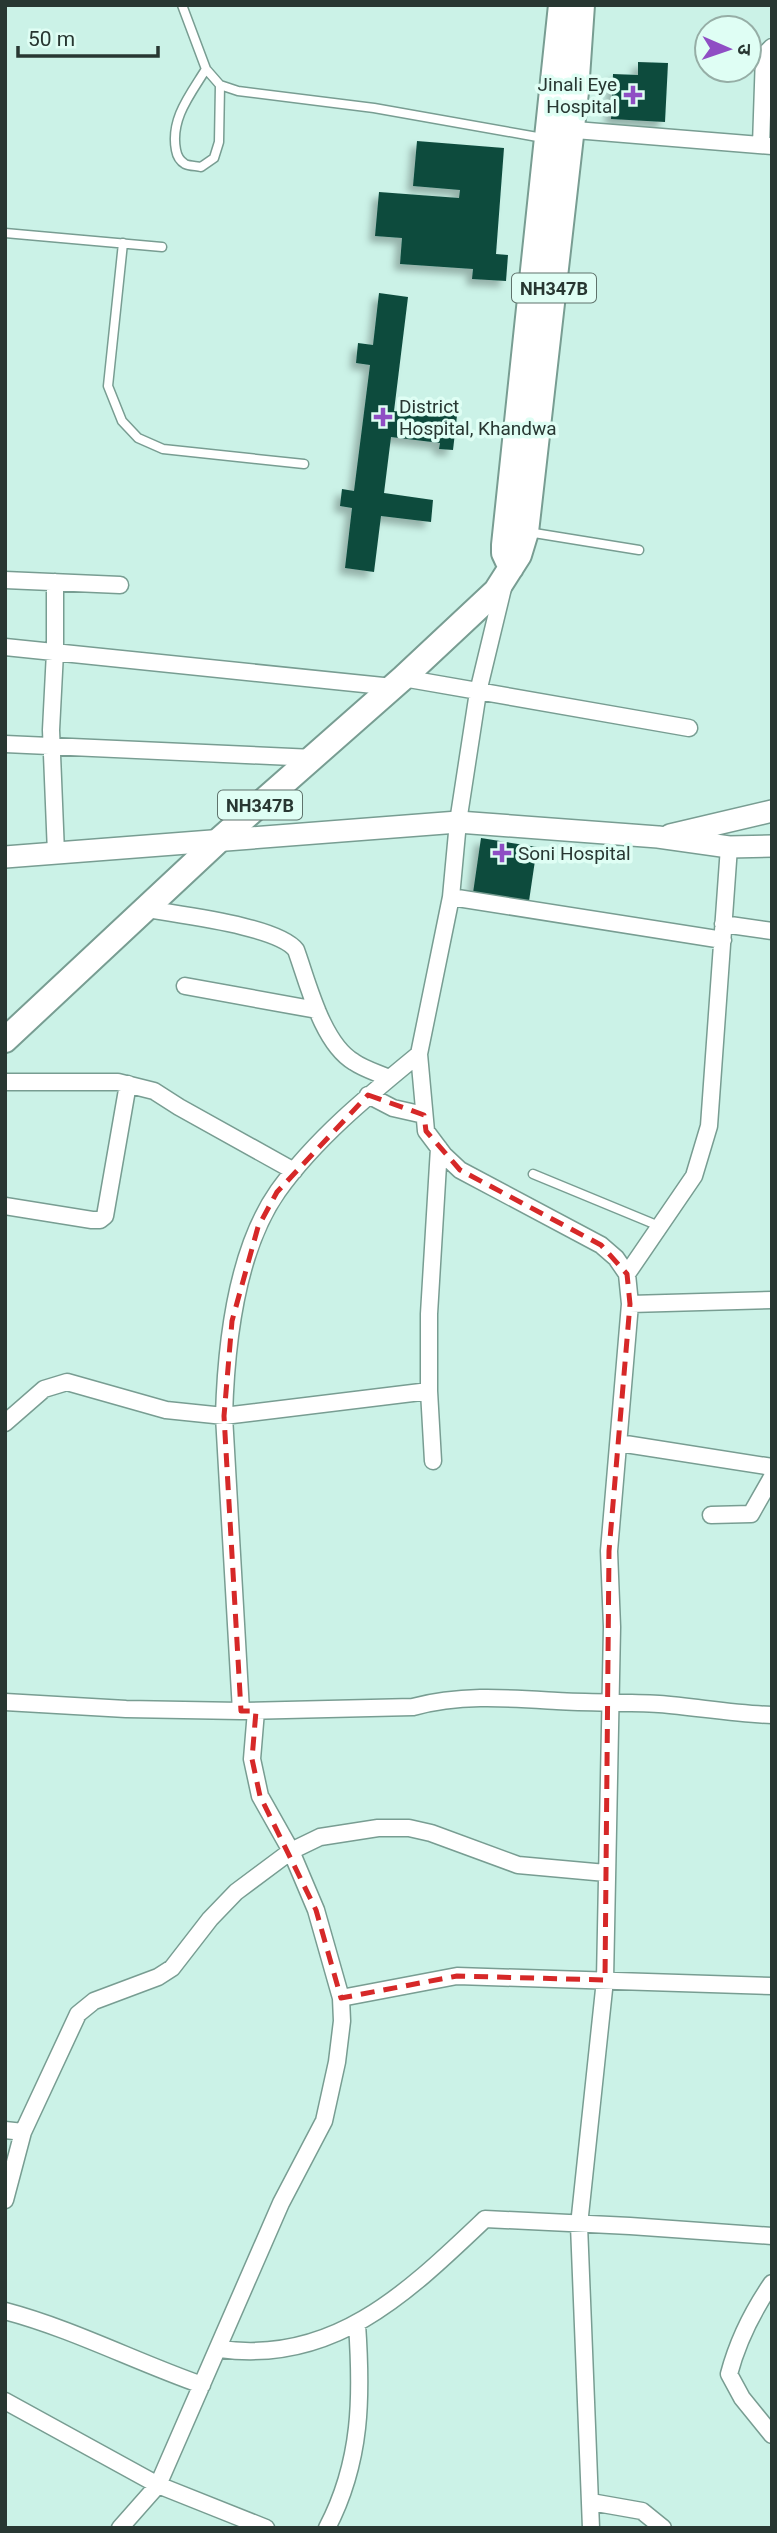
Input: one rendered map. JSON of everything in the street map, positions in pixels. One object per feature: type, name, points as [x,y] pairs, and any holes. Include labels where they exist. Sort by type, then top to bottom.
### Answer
[{"type":"highway","name":"NH347B","points":[[5,1040],[218,841],[398,682],[507,575],[522,549],[526,532],[555,132],[561,5]]},
{"type":"highway","name":"NH347B","points":[[507,575],[504,545],[555,132],[582,5]]},
{"type":"main road","points":[[658,837],[772,811]]},
{"type":"main road","points":[[5,857],[458,822],[658,837],[729,847],[772,846]]},
{"type":"street","points":[[555,132],[766,145],[764,55],[772,47]]},
{"type":"street","points":[[507,575],[478,692],[458,822],[451,897],[419,1054],[426,1131],[439,1148],[460,1170],[601,1245],[616,1258],[627,1275],[630,1304],[609,1551],[612,1627],[605,1980],[579,2225],[591,2528]]},
{"type":"street","points":[[5,580],[120,585]]},
{"type":"street","points":[[55,582],[51,745],[56,853]]},
{"type":"street","points":[[5,647],[398,682],[478,692],[689,728]]},
{"type":"street","points":[[5,744],[314,758]]},
{"type":"street","points":[[627,1275],[694,1176],[709,1126],[729,847]]},
{"type":"street","points":[[451,897],[723,932],[772,931]]},
{"type":"street","points":[[147,909],[251,929],[284,939],[296,950],[317,1010],[332,1040],[352,1061],[389,1078]]},
{"type":"street","points":[[185,986],[317,1010]]},
{"type":"street","points":[[120,2528],[158,2485],[281,2203],[324,2121],[337,2062],[342,2021],[341,1998],[316,1910],[290,1851],[260,1796],[252,1759],[224,1416],[227,1358],[245,1266],[258,1227],[277,1192],[368,1096],[419,1054]]},
{"type":"street","points":[[5,1082],[118,1082],[154,1091],[295,1171]]},
{"type":"street","points":[[5,1206],[92,1220],[100,1220],[105,1216],[128,1084]]},
{"type":"street","points":[[368,1096],[393,1108],[425,1115]]},
{"type":"street","points":[[433,1461],[429,1314],[439,1148]]},
{"type":"street","points":[[630,1304],[772,1300]]},
{"type":"street","points":[[5,1423],[44,1389],[67,1382],[166,1410],[224,1416],[429,1391]]},
{"type":"street","points":[[619,1443],[772,1467]]},
{"type":"street","points":[[711,1515],[751,1514],[772,1477]]},
{"type":"street","points":[[5,1702],[126,1709],[249,1711],[413,1706],[439,1700],[487,1697],[659,1704],[744,1715],[772,1715]]},
{"type":"street","points":[[5,2200],[23,2132],[78,2014],[94,2001],[158,1977],[172,1968],[210,1919],[236,1892],[290,1851],[320,1837],[344,1832],[409,1828],[431,1833],[518,1865],[606,1873]]},
{"type":"street","points":[[341,1998],[457,1976],[772,1986]]},
{"type":"street","points":[[5,2130],[23,2132]]},
{"type":"street","points":[[219,2349],[247,2353],[281,2350],[315,2342],[357,2324],[383,2309],[485,2220],[772,2236]]},
{"type":"street","points":[[772,2283],[754,2309],[737,2343],[729,2374],[741,2398],[772,2435]]},
{"type":"street","points":[[5,2311],[48,2322],[202,2385]]},
{"type":"street","points":[[327,2528],[342,2489],[359,2430],[361,2403],[357,2324]]},
{"type":"street","points":[[5,2401],[158,2485],[266,2528]]},
{"type":"street","points":[[591,2502],[642,2511],[663,2528]]},
{"type":"lane","points":[[181,5],[206,69],[220,85],[238,90],[555,132]]},
{"type":"lane","points":[[206,69],[180,111],[175,126],[177,156],[186,164],[201,167],[214,158],[219,142],[220,85]]},
{"type":"lane","points":[[5,233],[162,247]]},
{"type":"lane","points":[[123,243],[108,386],[122,421],[138,438],[163,449],[304,464]]},
{"type":"lane","points":[[526,532],[639,550]]},
{"type":"lane","points":[[533,1174],[659,1226]]},
{"type":"highlighted area","points":[[368,1095],[424,1115],[426,1131],[460,1170],[601,1245],[627,1274],[630,1304],[609,1551],[605,1980],[457,1976],[341,1998],[316,1910],[260,1796],[252,1759],[256,1711],[241,1711],[224,1416],[232,1321],[258,1227],[277,1192]]},
{"type":"building","points":[[638,62],[668,63],[665,122],[611,119],[613,74],[638,75]]},
{"type":"building","points":[[417,141],[504,148],[496,254],[508,255],[506,281],[472,279],[473,269],[400,264],[402,238],[375,236],[379,192],[459,198],[460,190],[413,186]]},
{"type":"building","points":[[379,293],[408,297],[394,411],[440,417],[442,405],[458,407],[453,450],[439,449],[440,443],[391,437],[384,493],[433,500],[431,522],[381,516],[374,572],[345,568],[352,508],[340,506],[342,489],[354,491],[370,365],[356,363],[358,343],[373,345]]},
{"type":"building","points":[[481,838],[537,847],[529,901],[473,893]]},
{"type":"place","name":"Jinali Eye Hospital","points":[[633,95]]},
{"type":"place","name":"District Hospital, Khandwa","points":[[383,417]]},
{"type":"place","name":"Soni Hospital","points":[[502,853]]}]
